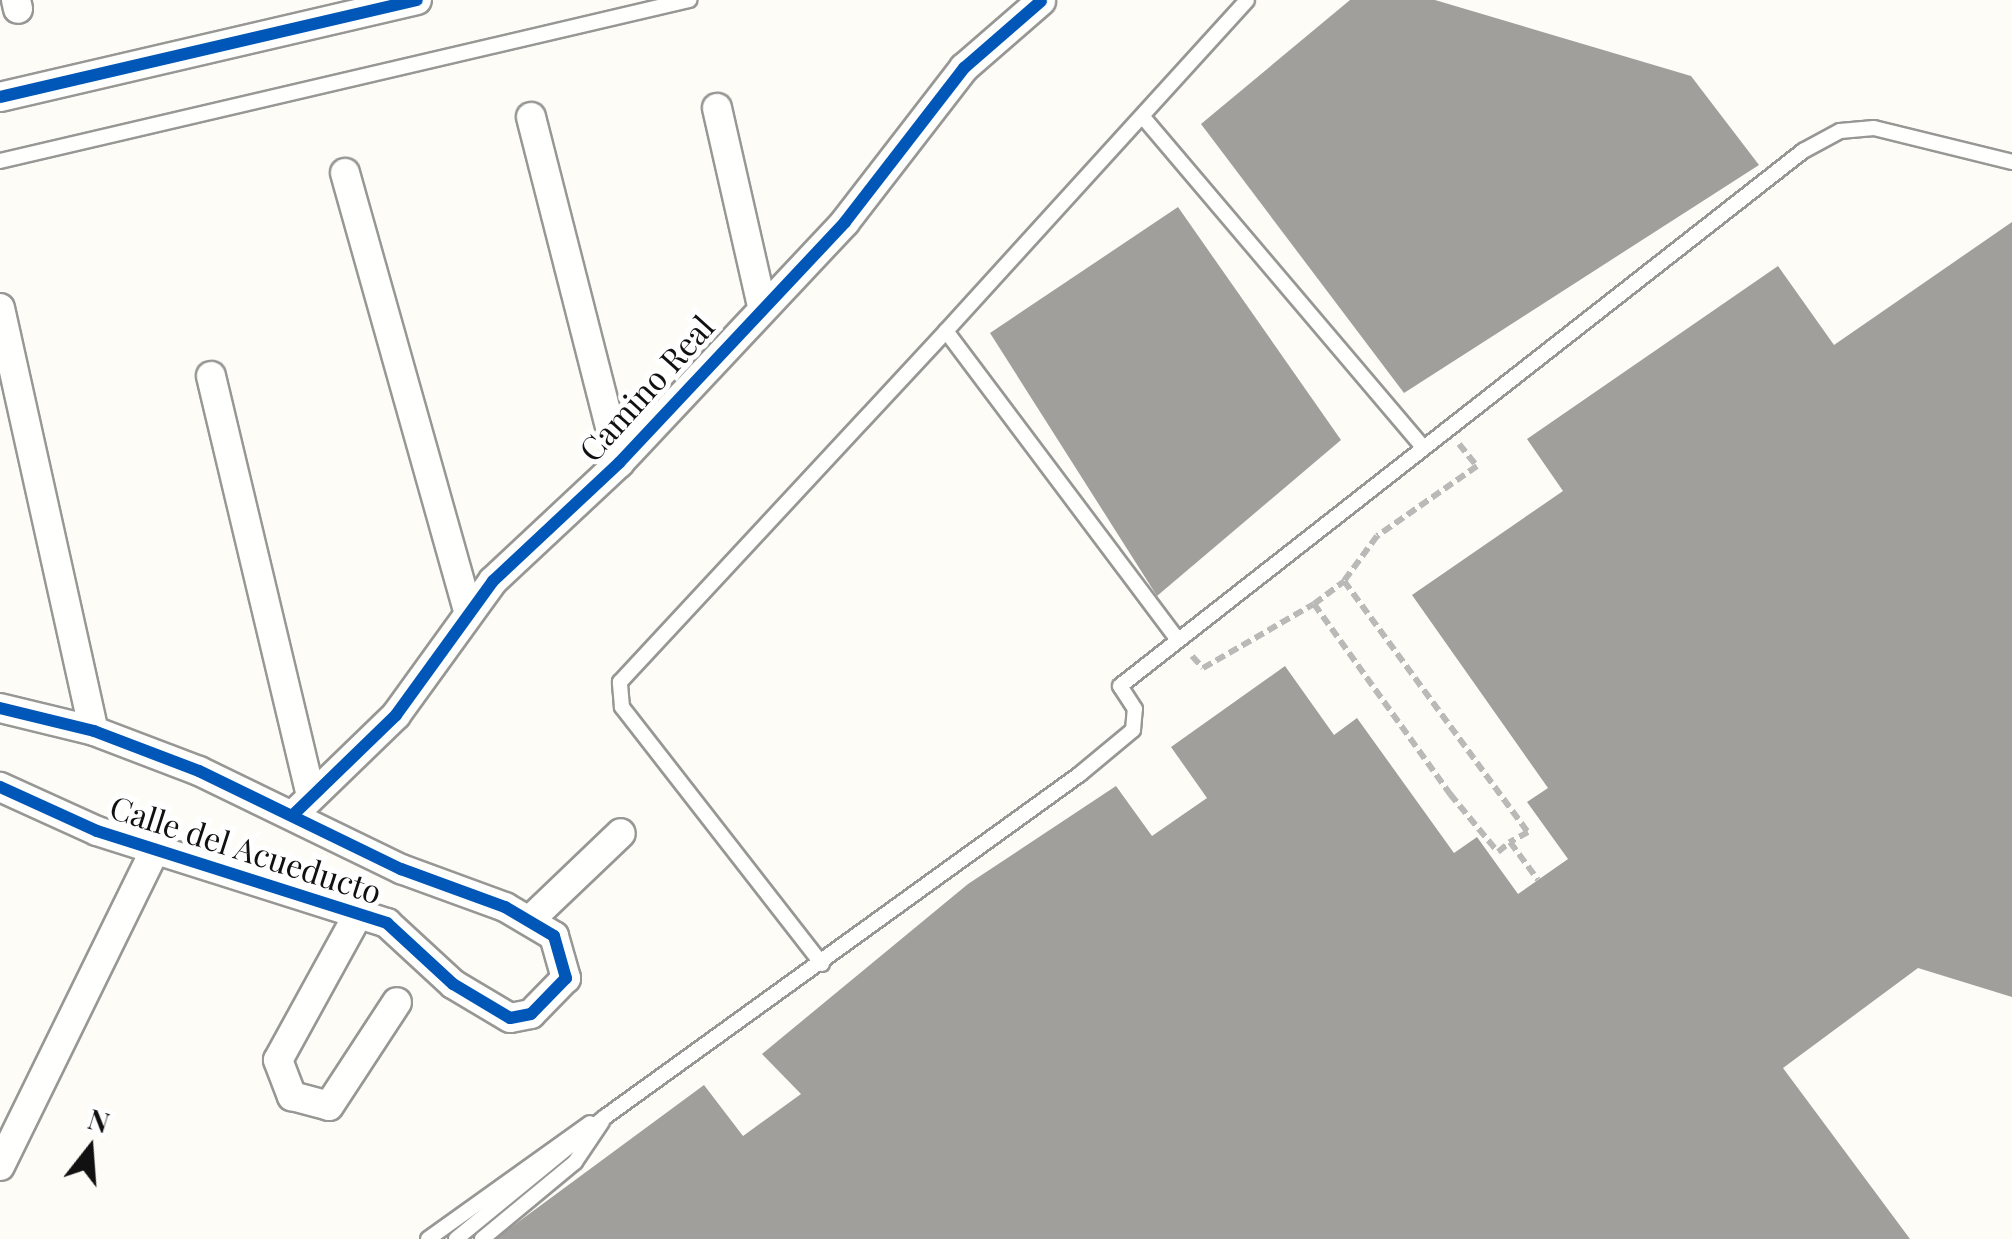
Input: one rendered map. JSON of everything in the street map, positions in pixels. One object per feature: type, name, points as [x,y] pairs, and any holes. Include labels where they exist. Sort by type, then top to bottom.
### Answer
[{"type":"street","points":[[0,96],[417,0]]},
{"type":"street","name":"Camino Real","points":[[302,804],[396,715],[468,611],[619,463],[761,302],[884,177],[964,68],[1040,2]]},
{"type":"street","points":[[717,108],[761,302]]},
{"type":"street","points":[[531,117],[619,463]]},
{"type":"street","points":[[345,173],[468,611]]},
{"type":"street","points":[[0,308],[94,731]]},
{"type":"street","points":[[211,376],[302,804]]},
{"type":"street","name":"Calle del Acueducto","points":[[0,708],[94,731],[302,804],[401,869],[531,919],[554,936],[566,978],[532,1014],[510,1018],[453,984],[410,938],[360,911],[154,851],[0,787]]},
{"type":"street","points":[[531,919],[621,832]]},
{"type":"street","points":[[0,1166],[154,851]]},
{"type":"street","points":[[360,911],[278,1060],[292,1096],[329,1106],[397,1002]]},
{"type":"lane","points":[[0,161],[689,0]]},
{"type":"lane","points":[[822,964],[622,707],[620,682],[1247,0]]},
{"type":"lane","points":[[1143,116],[1422,446]]},
{"type":"lane","points":[[456,1239],[604,1117],[822,964],[1134,730],[1120,686],[1446,427],[1840,131],[1874,128],[2012,162]]},
{"type":"lane","points":[[946,331],[1178,640]]},
{"type":"lane","points":[[428,1239],[558,1139],[604,1117]]},
{"type":"lane","points":[[482,1239],[575,1162],[604,1117]]},
{"type":"path","points":[[1178,640],[1203,668],[1314,604],[1344,580],[1376,536],[1477,466],[1446,427]]},
{"type":"path","points":[[1314,604],[1450,794],[1498,852],[1528,832],[1344,580]]},
{"type":"path","points":[[1510,842],[1538,880]]},
{"type":"building","points":[[1350,0],[1435,0],[1691,76],[1759,165],[1404,393],[1201,124]]},
{"type":"building","points":[[1178,207],[1341,440],[1157,596],[990,333]]},
{"type":"building","points":[[2012,222],[2012,997],[1918,968],[1783,1068],[1910,1239],[495,1239],[704,1085],[743,1136],[801,1094],[762,1054],[968,884],[1116,786],[1152,836],[1207,798],[1171,747],[1285,666],[1334,735],[1357,718],[1454,853],[1477,837],[1518,894],[1568,859],[1527,802],[1548,788],[1412,595],[1563,491],[1527,439],[1778,266],[1834,345]]},
{"type":"cycle path","points":[[0,97],[417,0]]},
{"type":"cycle path","points":[[294,814],[396,715],[493,581],[619,463],[845,222],[964,68],[1041,1]]},
{"type":"cycle path","points":[[0,708],[94,731],[199,771],[401,869],[505,907],[554,936],[566,978],[531,1014],[510,1018],[453,984],[387,923],[97,831],[0,787]]}]
